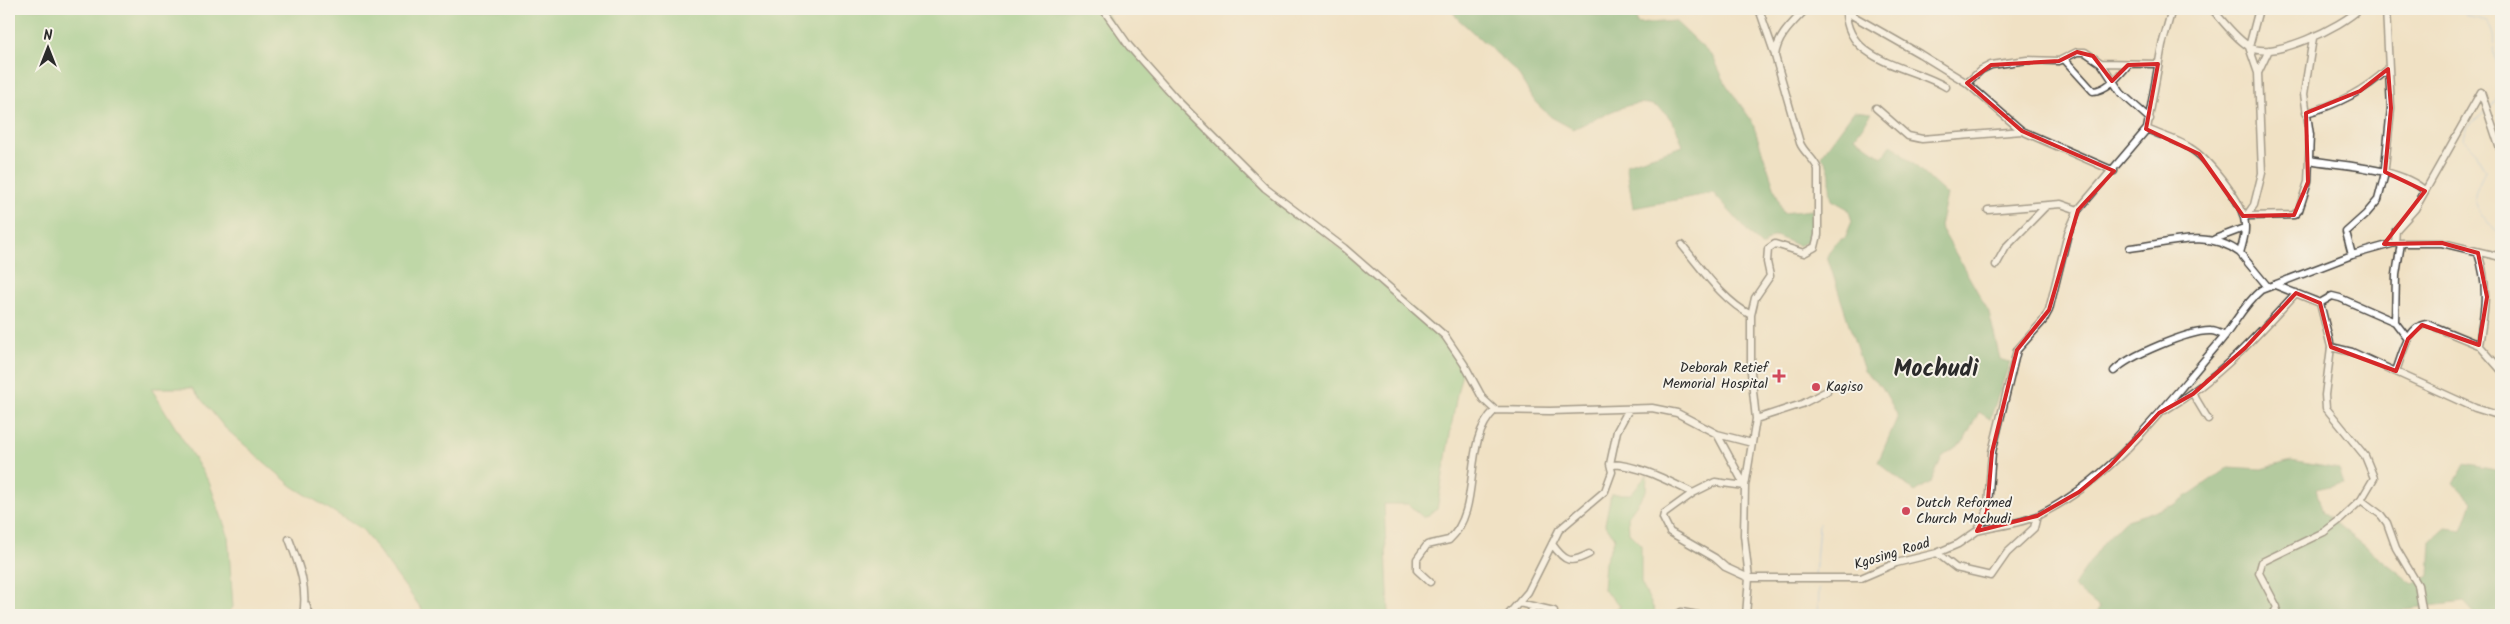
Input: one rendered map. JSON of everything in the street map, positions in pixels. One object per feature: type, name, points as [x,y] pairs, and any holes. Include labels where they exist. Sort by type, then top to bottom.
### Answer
[{"type":"street","points":[[1103,9],[1129,46],[1175,98],[1264,188],[1344,248],[1445,336],[1464,364],[1482,398],[1495,410]]},
{"type":"street","points":[[1746,615],[1749,578],[1744,535],[1745,486],[1756,419],[1751,372],[1751,315],[1755,298],[1770,276],[1767,262],[1768,249],[1775,244],[1804,253],[1815,247],[1818,235],[1818,169],[1815,162],[1803,151],[1800,143],[1775,56],[1759,9]]},
{"type":"street","points":[[1775,56],[1782,36],[1806,9]]},
{"type":"street","points":[[1977,531],[1987,512],[1992,452],[2017,350],[2043,321],[2049,310],[2068,233],[2078,210],[2147,129],[2158,64],[2171,12],[2164,9]]},
{"type":"street","points":[[2212,9],[2249,47],[2259,51],[2313,38],[2347,20],[2359,9]]},
{"type":"street","points":[[2240,253],[2246,217],[2254,205],[2262,173],[2258,73],[2249,47],[2259,9]]},
{"type":"street","points":[[2352,255],[2346,232],[2378,200],[2385,172],[2391,108],[2386,9]]},
{"type":"street","points":[[1844,10],[1967,83],[2022,131],[2114,170]]},
{"type":"street","points":[[1844,10],[1851,32],[1859,44],[1872,55],[1890,65],[1920,74],[1946,87]]},
{"type":"street","points":[[2246,217],[2294,215],[2299,210],[2308,182],[2310,135],[2304,94],[2313,38]]},
{"type":"street","points":[[2258,73],[2269,50]]},
{"type":"street","points":[[1967,83],[1980,70],[1991,65],[2027,60],[2064,59],[2082,51],[2093,56],[2101,63],[2112,82],[2129,102],[2150,119]]},
{"type":"street","points":[[2064,59],[2093,91],[2100,90],[2112,82],[2128,65]]},
{"type":"street","points":[[2101,63],[2128,65],[2158,64]]},
{"type":"street","points":[[2306,113],[2360,91],[2388,69]]},
{"type":"street","points":[[2395,322],[2398,243],[2396,230],[2415,209],[2450,148],[2455,134],[2481,92],[2501,152]]},
{"type":"street","points":[[1876,108],[1908,136],[1922,139],[2022,131]]},
{"type":"street","points":[[2147,129],[2189,146],[2199,154],[2232,195],[2246,217]]},
{"type":"street","points":[[2309,160],[2385,172],[2420,186],[2425,191]]},
{"type":"street","points":[[1996,265],[2006,247],[2046,206]]},
{"type":"street","points":[[1988,210],[2068,206],[2078,210]]},
{"type":"street","points":[[2130,248],[2173,241],[2214,239],[2244,228]]},
{"type":"street","points":[[2214,239],[2226,243],[2240,253],[2272,286],[2320,303]]},
{"type":"street","points":[[1977,531],[2037,516],[2079,492],[2098,476],[2160,413],[2226,336],[2251,300],[2272,286],[2352,255],[2398,243],[2442,243],[2501,257]]},
{"type":"street","points":[[1682,244],[1736,306],[1751,315]]},
{"type":"street","points":[[2478,253],[2484,271],[2487,297],[2480,345]]},
{"type":"street","points":[[2160,413],[2193,394],[2245,348],[2296,293]]},
{"type":"street","points":[[2320,303],[2332,296],[2340,298],[2395,322],[2408,339]]},
{"type":"street","points":[[2273,615],[2277,608],[2259,573],[2262,562],[2324,532],[2361,500],[2373,482],[2372,470],[2349,434],[2331,417],[2326,408],[2325,395],[2331,347],[2320,303]]},
{"type":"street","points":[[2396,371],[2408,339],[2416,328],[2425,324],[2480,345],[2501,370]]},
{"type":"street","points":[[2114,371],[2122,362],[2134,356],[2194,334],[2212,331],[2226,336]]},
{"type":"street","points":[[2331,347],[2352,352],[2475,408],[2501,416]]},
{"type":"street","points":[[1756,419],[1802,404],[1826,391]]},
{"type":"street","points":[[2193,394],[2208,419]]},
{"type":"street","points":[[1508,615],[1519,603],[1559,530],[1569,519],[1605,491],[1612,472],[1610,464],[1617,431],[1629,409]]},
{"type":"street","points":[[1430,582],[1417,570],[1417,559],[1427,545],[1449,540],[1460,526],[1475,468],[1476,439],[1488,416],[1495,410],[1662,409],[1677,413],[1717,434],[1752,443]]},
{"type":"street","points":[[1717,434],[1745,486]]},
{"type":"street","points":[[1610,464],[1625,464],[1693,493]]},
{"type":"street","points":[[1745,486],[1715,482],[1693,493],[1664,514],[1663,518],[1667,529],[1714,558],[1724,567],[1749,578]]},
{"type":"street","points":[[2361,500],[2381,515],[2387,523],[2396,548],[2418,585],[2423,615]]},
{"type":"street","points":[[1937,553],[1956,568],[1991,576],[2007,553],[2034,528],[2037,516]]},
{"type":"street","name":"Kgosing Road","points":[[1749,578],[1854,579],[1868,576],[1904,560],[1937,553],[1963,542],[1977,531]]},
{"type":"street","points":[[289,539],[302,572],[305,603],[303,615]]},
{"type":"street","points":[[1552,544],[1568,560],[1578,559],[1589,554]]},
{"type":"street","points":[[305,603],[310,615]]},
{"type":"street","points":[[1519,603],[1554,611]]},
{"type":"street","points":[[1531,615],[1532,607]]},
{"type":"street","points":[[1676,615],[1681,612],[1698,615]]},
{"type":"highlighted area","points":[[2077,52],[2093,56],[2112,81],[2128,65],[2158,64],[2146,129],[2199,154],[2243,216],[2294,215],[2308,182],[2306,113],[2360,91],[2388,69],[2391,108],[2385,172],[2425,191],[2384,244],[2442,243],[2478,253],[2487,297],[2479,345],[2422,325],[2408,339],[2396,371],[2331,347],[2320,303],[2296,293],[2245,348],[2193,394],[2159,413],[2110,466],[2079,492],[2037,516],[1977,531],[1987,512],[1992,452],[2017,350],[2049,310],[2078,210],[2114,171],[2022,131],[1967,83],[1991,65],[2059,61]]},
{"type":"green space","points":[[9,9],[1103,9],[1129,46],[1205,131],[1303,218],[1445,336],[1464,364],[1437,509],[1424,518],[1408,504],[1384,504],[1389,615],[426,615],[363,530],[292,486],[225,428],[192,388],[151,388],[209,482],[228,535],[233,607],[227,615],[9,615]]},
{"type":"green space","points":[[1451,9],[1570,9],[1605,17],[1619,9],[1636,9],[1637,24],[1675,21],[1713,57],[1726,84],[1752,121],[1783,213],[1812,210],[1811,240],[1799,246],[1776,236],[1770,238],[1762,247],[1713,193],[1633,208],[1626,164],[1683,146],[1674,125],[1663,111],[1651,105],[1638,104],[1608,113],[1573,129],[1551,117],[1535,102],[1516,71],[1457,18]]},
{"type":"green space","points":[[1854,111],[1872,113],[1855,137],[1882,157],[1892,144],[1947,195],[1940,226],[1989,312],[2000,359],[2010,362],[1990,419],[1979,412],[1964,441],[1942,457],[1931,482],[1915,492],[1878,462],[1898,416],[1882,387],[1864,371],[1827,256],[1836,242],[1845,238],[1852,221],[1848,209],[1832,200],[1828,167],[1821,156]]},
{"type":"green space","points":[[2291,461],[2339,469],[2344,483],[2316,489],[2323,513],[2413,584],[2429,576],[2431,541],[2446,528],[2462,530],[2472,502],[2454,483],[2464,464],[2501,471],[2501,615],[2476,615],[2464,602],[2405,609],[2398,615],[2094,615],[2100,608],[2073,586],[2104,542],[2124,521],[2174,505],[2229,467],[2262,469]]},
{"type":"green space","points":[[1647,475],[1646,491],[1628,516],[1629,533],[1641,545],[1641,583],[1657,615],[1603,615],[1621,606],[1603,590],[1605,562],[1615,538],[1605,524],[1611,494],[1631,494]]},
{"type":"waterway","points":[[2464,9],[2466,16],[2487,21],[2493,36],[2494,56],[2499,67],[2500,83],[2498,94],[2490,108]]},
{"type":"waterway","points":[[2485,112],[2468,126],[2463,139],[2476,152],[2485,170],[2475,196],[2477,207],[2484,218],[2501,235]]},
{"type":"waterway","points":[[1815,576],[1819,524]]},
{"type":"waterway","points":[[1818,615],[1819,588]]},
{"type":"place","name":"Deborah Retief Memorial Hospital","points":[[1779,376]]},
{"type":"place","name":"Kagiso","points":[[1816,387]]},
{"type":"place","name":"Dutch Reformed Church Mochudi","points":[[1906,511]]},
{"type":"district","name":"Mochudi","points":[[1936,369]]}]
